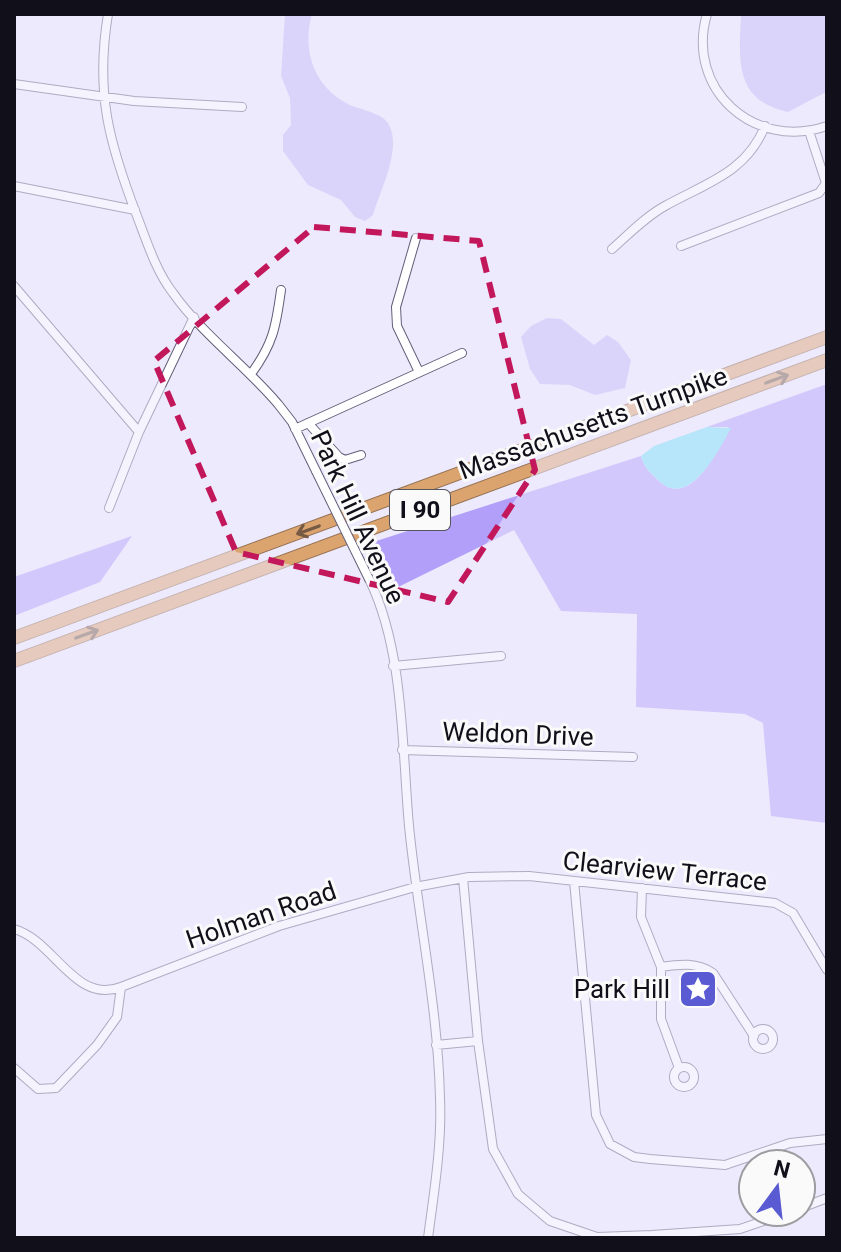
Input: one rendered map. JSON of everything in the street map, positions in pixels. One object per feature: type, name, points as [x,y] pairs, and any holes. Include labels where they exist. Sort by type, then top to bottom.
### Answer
[{"type":"highway","name":"Massachusetts Turnpike","points":[[14,638],[827,337]]},
{"type":"highway","name":"Massachusetts Turnpike","points":[[14,661],[827,360]]},
{"type":"street","name":"Park Hill Avenue","points":[[108,14],[102,95],[110,144],[168,285],[194,317],[251,374],[295,429],[370,581],[385,621],[393,666],[415,887],[436,1045],[440,1138],[428,1238]]},
{"type":"street","points":[[707,14],[702,58],[713,87],[734,111],[765,126],[809,131],[827,126]]},
{"type":"street","points":[[14,84],[134,101],[242,107]]},
{"type":"street","points":[[612,249],[647,217],[736,169],[750,155],[765,126]]},
{"type":"street","points":[[681,246],[821,192],[826,183],[809,131]]},
{"type":"street","points":[[14,186],[135,210]]},
{"type":"street","points":[[416,238],[396,307],[397,326],[419,372]]},
{"type":"street","points":[[14,286],[139,432]]},
{"type":"street","points":[[251,374],[275,334],[281,290]]},
{"type":"street","points":[[109,508],[139,432],[194,317]]},
{"type":"street","points":[[295,429],[462,353]]},
{"type":"street","points":[[308,423],[339,457],[345,460],[361,455]]},
{"type":"street","points":[[393,666],[501,656]]},
{"type":"street","name":"Weldon Drive","points":[[402,750],[633,757]]},
{"type":"street","name":"Clearview Terrace","points":[[415,887],[463,878],[529,876],[775,903],[799,922],[827,970]]},
{"type":"street","points":[[463,878],[478,1041],[493,1149],[518,1194],[550,1221],[597,1237],[743,1228]]},
{"type":"street","points":[[574,881],[596,1115],[610,1144],[634,1157],[725,1165],[790,1143],[827,1139]]},
{"type":"street","name":"Holman Road","points":[[14,929],[28,935],[90,988],[104,992],[279,926],[415,887]]},
{"type":"street","points":[[642,888],[641,917],[661,967],[661,1019],[679,1068]]},
{"type":"street","points":[[661,967],[684,964],[703,966],[713,973],[754,1036]]},
{"type":"street","points":[[14,1068],[38,1089],[56,1088],[85,1060],[117,1017],[121,987]]},
{"type":"street","points":[[436,1045],[478,1041]]},
{"type":"highlighted area","points":[[314,227],[479,241],[535,470],[448,602],[236,552],[154,361]]},
{"type":"shaded area","points":[[285,14],[312,14],[308,40],[310,53],[325,86],[346,103],[376,114],[389,125],[393,146],[388,170],[373,215],[365,221],[355,217],[341,200],[308,185],[283,151],[283,135],[291,125],[290,98],[281,76]]},
{"type":"shaded area","points":[[741,14],[827,14],[826,92],[788,112],[758,98],[749,88],[741,62]]},
{"type":"shaded area","points":[[547,318],[561,319],[594,345],[607,335],[618,342],[631,360],[625,388],[595,395],[570,385],[540,384],[530,369],[521,337],[531,326]]},
{"type":"shaded area","points":[[827,384],[827,823],[771,816],[763,723],[745,714],[636,707],[637,614],[561,611],[514,530],[392,590],[367,544],[641,456],[659,481],[670,488],[682,488],[702,474],[728,427],[707,427]]},
{"type":"shaded area","points":[[132,536],[100,582],[14,616],[14,577]]},
{"type":"water","points":[[707,427],[731,428],[711,461],[692,482],[682,488],[671,488],[660,482],[646,467],[641,456],[654,446]]},
{"type":"place","name":"Park Hill","points":[[698,989]]}]
